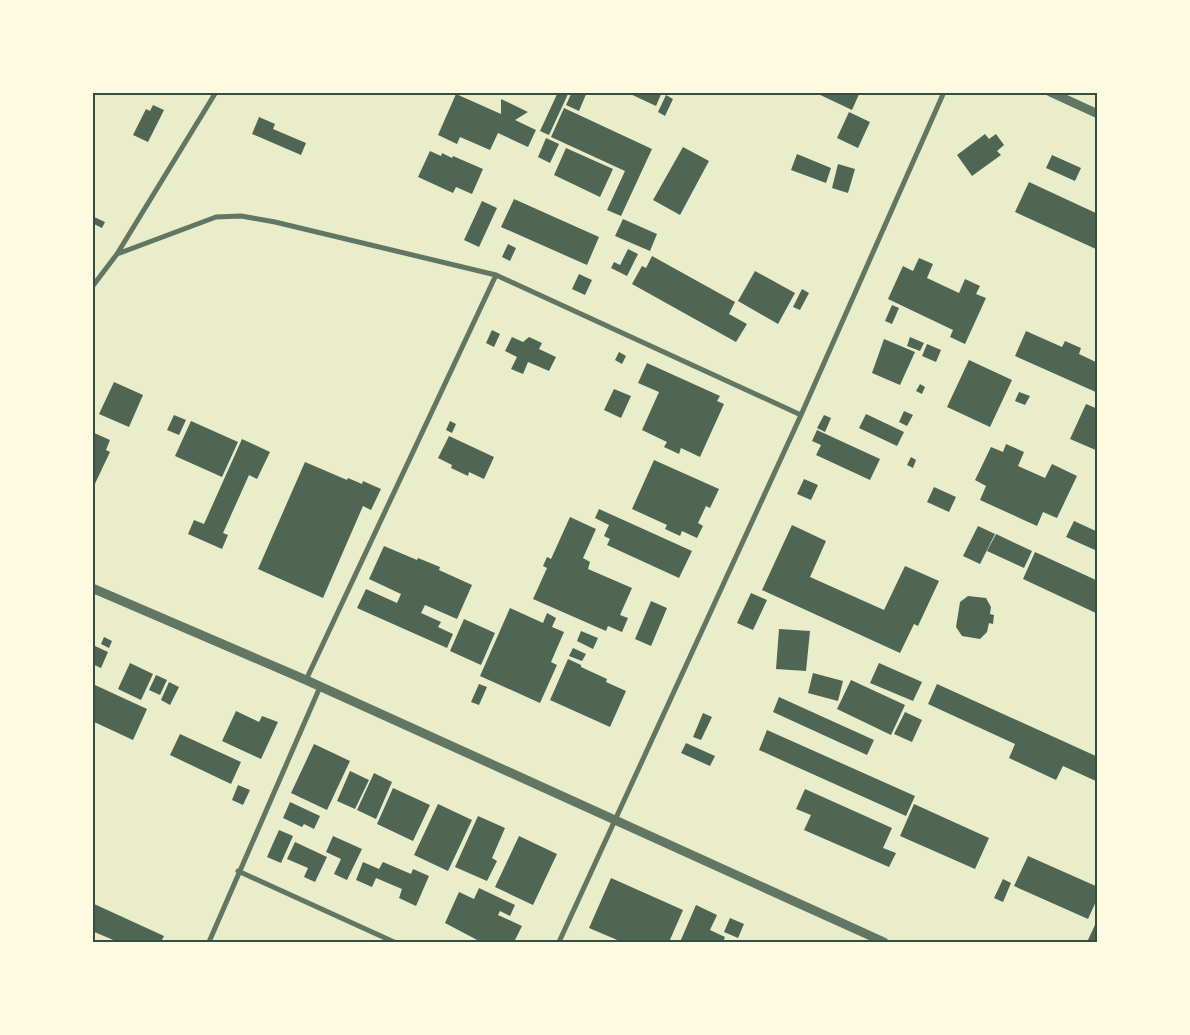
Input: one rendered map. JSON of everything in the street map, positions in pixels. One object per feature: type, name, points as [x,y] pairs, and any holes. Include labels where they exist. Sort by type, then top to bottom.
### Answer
[{"type":"street","points":[[92,287],[117,254],[216,92]]},
{"type":"street","points":[[559,942],[801,415],[944,92]]},
{"type":"street","points":[[1050,92],[1098,114]]},
{"type":"street","points":[[117,254],[216,217],[241,216],[275,222],[496,275],[801,415]]},
{"type":"street","points":[[306,680],[496,275]]},
{"type":"street","points":[[92,588],[306,680],[883,942]]},
{"type":"street","points":[[209,942],[320,687]]},
{"type":"street","points":[[238,872],[394,942]]},
{"type":"building","points":[[558,92],[569,92],[549,135],[540,131]]},
{"type":"building","points":[[572,92],[587,92],[579,111],[566,105]]},
{"type":"building","points":[[626,92],[662,92],[656,106]]},
{"type":"building","points":[[814,92],[860,92],[852,110]]},
{"type":"building","points":[[456,94],[501,114],[501,99],[528,112],[515,120],[536,130],[528,147],[498,133],[490,150],[460,137],[457,144],[438,135]]},
{"type":"building","points":[[666,95],[673,99],[665,116],[658,112]]},
{"type":"building","points":[[153,105],[164,110],[148,142],[133,135],[146,109],[150,111]]},
{"type":"building","points":[[564,108],[652,149],[621,216],[607,210],[625,171],[551,137]]},
{"type":"building","points":[[849,112],[870,122],[858,148],[837,138]]},
{"type":"building","points":[[259,117],[275,124],[273,129],[306,143],[301,155],[252,134]]},
{"type":"building","points":[[985,134],[989,139],[996,134],[1004,145],[997,151],[1001,155],[972,176],[957,155]]},
{"type":"building","points":[[546,138],[559,144],[550,163],[538,157]]},
{"type":"building","points":[[683,147],[709,161],[680,215],[653,200]]},
{"type":"building","points":[[566,148],[613,169],[600,197],[554,175]]},
{"type":"building","points":[[430,151],[441,156],[442,153],[452,158],[453,156],[483,169],[472,194],[456,187],[453,193],[418,177]]},
{"type":"building","points":[[797,154],[831,168],[826,183],[791,170]]},
{"type":"building","points":[[1052,155],[1081,168],[1075,181],[1046,168]]},
{"type":"building","points":[[838,164],[855,169],[848,193],[832,188]]},
{"type":"building","points":[[1029,182],[1098,214],[1098,250],[1015,212]]},
{"type":"building","points":[[514,199],[599,237],[587,265],[501,227]]},
{"type":"building","points":[[482,201],[497,208],[479,247],[464,240]]},
{"type":"building","points":[[92,216],[105,222],[102,228],[92,223]]},
{"type":"building","points":[[623,219],[657,234],[650,251],[615,236]]},
{"type":"building","points":[[508,244],[516,248],[510,261],[502,257]]},
{"type":"building","points":[[628,249],[638,254],[627,276],[611,268],[614,262],[620,265]]},
{"type":"building","points":[[652,256],[735,302],[729,314],[747,324],[736,342],[632,284],[642,266],[646,268]]},
{"type":"building","points":[[919,258],[933,264],[927,278],[959,293],[965,279],[980,286],[976,294],[986,298],[965,344],[950,337],[953,330],[888,299],[903,266],[913,271]]},
{"type":"building","points":[[755,271],[795,293],[778,324],[738,301]]},
{"type":"building","points":[[579,274],[592,280],[585,295],[572,289]]},
{"type":"building","points":[[802,289],[809,293],[800,310],[793,307]]},
{"type":"building","points":[[892,305],[899,308],[892,324],[885,321]]},
{"type":"building","points":[[492,330],[500,334],[494,347],[486,343]]},
{"type":"building","points":[[1026,331],[1062,347],[1065,341],[1081,348],[1079,354],[1098,363],[1098,393],[1015,356]]},
{"type":"building","points":[[512,337],[523,342],[529,337],[542,343],[539,349],[556,357],[549,371],[528,362],[523,374],[511,369],[517,357],[505,351]]},
{"type":"building","points":[[910,337],[924,343],[920,351],[907,346]]},
{"type":"building","points":[[884,339],[915,352],[900,385],[872,373]]},
{"type":"building","points":[[927,344],[941,350],[936,362],[922,356]]},
{"type":"building","points":[[619,352],[626,356],[622,364],[615,360]]},
{"type":"building","points":[[969,360],[1012,380],[990,427],[947,407]]},
{"type":"building","points":[[647,363],[720,396],[717,401],[724,404],[700,457],[681,448],[679,454],[664,447],[667,442],[642,430],[659,392],[638,383]]},
{"type":"building","points":[[114,382],[143,395],[129,427],[99,414]]},
{"type":"building","points":[[920,384],[925,387],[922,394],[916,391]]},
{"type":"building","points":[[614,389],[631,396],[621,418],[604,410]]},
{"type":"building","points":[[1019,392],[1030,396],[1025,405],[1015,401]]},
{"type":"building","points":[[1086,404],[1098,409],[1098,451],[1070,439]]},
{"type":"building","points":[[904,411],[913,415],[907,426],[899,422]]},
{"type":"building","points":[[866,414],[904,432],[897,446],[859,428]]},
{"type":"building","points":[[174,415],[186,420],[179,435],[167,430]]},
{"type":"building","points":[[824,415],[831,418],[825,432],[817,428]]},
{"type":"building","points":[[191,421],[238,442],[222,477],[175,456]]},
{"type":"building","points":[[450,421],[456,424],[452,433],[446,430]]},
{"type":"building","points":[[817,430],[880,459],[870,480],[816,455],[821,445],[812,441]]},
{"type":"building","points":[[92,432],[110,440],[106,450],[110,452],[92,490]]},
{"type":"building","points":[[449,436],[494,457],[484,479],[469,472],[468,476],[451,468],[452,465],[438,458]]},
{"type":"building","points":[[242,439],[270,452],[257,479],[249,475],[223,533],[228,535],[222,549],[188,534],[194,520],[204,524]]},
{"type":"building","points":[[1006,444],[1024,452],[1018,466],[1045,478],[1052,464],[1077,476],[1057,518],[1043,512],[1037,526],[980,500],[986,486],[975,480],[991,447],[1003,452]]},
{"type":"building","points":[[911,457],[916,460],[913,468],[907,465]]},
{"type":"building","points":[[654,460],[719,489],[710,508],[706,506],[698,523],[703,526],[697,538],[682,531],[680,536],[665,529],[667,525],[632,509]]},
{"type":"building","points":[[305,462],[347,480],[348,478],[362,484],[363,481],[381,489],[371,510],[363,506],[323,598],[258,569]]},
{"type":"building","points":[[804,479],[818,485],[811,500],[797,494]]},
{"type":"building","points":[[934,487],[956,497],[949,512],[927,502]]},
{"type":"building","points":[[599,509],[692,551],[679,578],[607,545],[610,539],[604,536],[609,525],[595,518]]},
{"type":"building","points":[[570,517],[596,529],[583,558],[590,562],[588,569],[632,588],[620,615],[628,618],[622,632],[608,626],[606,631],[533,599],[547,568],[543,566],[547,557],[551,559]]},
{"type":"building","points":[[1074,521],[1098,532],[1098,543],[1095,550],[1066,537]]},
{"type":"building","points":[[792,525],[826,541],[810,577],[884,610],[905,566],[939,581],[918,626],[914,624],[900,653],[762,590]]},
{"type":"building","points":[[978,526],[995,534],[980,564],[963,556]]},
{"type":"building","points":[[996,534],[1032,551],[1024,568],[987,551]]},
{"type":"building","points":[[384,546],[417,560],[418,558],[440,567],[439,570],[472,585],[457,619],[425,605],[421,613],[441,622],[438,627],[453,634],[447,648],[357,608],[366,589],[397,603],[401,594],[369,579]]},
{"type":"building","points":[[1035,552],[1098,581],[1098,614],[1023,579]]},
{"type":"building","points":[[751,593],[767,600],[753,630],[737,623]]},
{"type":"building","points":[[968,596],[986,598],[991,607],[990,614],[994,615],[993,624],[989,623],[987,632],[980,639],[962,636],[956,627],[960,602]]},
{"type":"building","points":[[651,601],[667,608],[651,646],[635,639]]},
{"type":"building","points":[[510,608],[543,623],[547,613],[556,618],[552,627],[564,632],[551,662],[557,665],[540,703],[480,676]]},
{"type":"building","points":[[464,619],[495,633],[481,665],[450,651]]},
{"type":"building","points":[[779,629],[810,631],[806,671],[776,669]]},
{"type":"building","points":[[581,631],[598,638],[593,649],[577,641]]},
{"type":"building","points":[[104,637],[112,641],[109,648],[101,644]]},
{"type":"building","points":[[95,646],[108,652],[101,668],[92,664],[92,651]]},
{"type":"building","points":[[573,648],[586,654],[582,661],[569,656]]},
{"type":"building","points":[[568,659],[607,679],[606,682],[626,691],[610,727],[550,700]]},
{"type":"building","points":[[130,663],[153,674],[141,700],[118,689]]},
{"type":"building","points":[[879,663],[922,682],[913,701],[870,683]]},
{"type":"building","points":[[813,673],[843,681],[838,701],[808,693]]},
{"type":"building","points":[[156,675],[167,680],[160,695],[149,690]]},
{"type":"building","points":[[851,680],[905,705],[891,735],[837,709]]},
{"type":"building","points":[[169,682],[179,687],[170,705],[161,700]]},
{"type":"building","points":[[479,684],[487,687],[479,705],[471,702]]},
{"type":"building","points":[[937,684],[1098,757],[1098,782],[1063,766],[1056,780],[1009,758],[1015,744],[928,704]]},
{"type":"building","points":[[95,685],[147,709],[133,740],[92,721],[92,691]]},
{"type":"building","points":[[779,697],[874,740],[867,755],[773,712]]},
{"type":"building","points":[[236,711],[259,722],[262,716],[278,722],[261,759],[222,741]]},
{"type":"building","points":[[905,712],[922,720],[912,742],[894,734]]},
{"type":"building","points":[[703,713],[712,717],[701,740],[693,737]]},
{"type":"building","points":[[767,730],[915,796],[906,816],[759,750]]},
{"type":"building","points":[[180,734],[241,762],[231,784],[170,755]]},
{"type":"building","points":[[686,743],[715,756],[710,766],[681,753]]},
{"type":"building","points":[[314,744],[350,761],[327,810],[291,793]]},
{"type":"building","points":[[350,771],[369,780],[355,809],[337,801]]},
{"type":"building","points":[[374,773],[392,782],[376,819],[357,810]]},
{"type":"building","points":[[238,785],[250,790],[243,805],[232,800]]},
{"type":"building","points":[[393,788],[430,805],[413,841],[377,824]]},
{"type":"building","points":[[805,789],[892,828],[883,848],[896,853],[889,867],[804,830],[811,815],[796,809]]},
{"type":"building","points":[[290,802],[320,816],[314,829],[304,824],[302,827],[283,818]]},
{"type":"building","points":[[438,804],[472,820],[448,871],[414,855]]},
{"type":"building","points":[[914,804],[989,838],[975,869],[900,836]]},
{"type":"building","points":[[478,816],[505,828],[492,858],[497,861],[487,881],[455,867]]},
{"type":"building","points":[[279,830],[293,836],[281,863],[267,857]]},
{"type":"building","points":[[333,836],[362,849],[347,880],[334,874],[341,859],[326,852]]},
{"type":"building","points":[[519,836],[557,854],[533,905],[495,887]]},
{"type":"building","points":[[295,842],[327,857],[315,882],[304,877],[308,868],[287,859]]},
{"type":"building","points":[[1028,856],[1098,887],[1098,897],[1088,919],[1014,886]]},
{"type":"building","points":[[363,862],[379,869],[383,862],[411,874],[413,869],[429,876],[416,906],[399,898],[402,889],[376,878],[372,887],[356,880]]},
{"type":"building","points":[[611,878],[683,910],[669,942],[622,942],[589,928]]},
{"type":"building","points":[[1003,879],[1011,883],[1003,902],[994,898]]},
{"type":"building","points":[[479,888],[515,905],[510,916],[500,911],[498,915],[522,926],[514,942],[481,942],[445,923],[459,892],[474,899]]},
{"type":"building","points":[[92,903],[164,936],[161,942],[118,942],[92,931]]},
{"type":"building","points":[[696,905],[717,915],[710,930],[725,937],[723,942],[680,942]]},
{"type":"building","points":[[730,918],[744,924],[738,938],[724,932]]},
{"type":"building","points":[[1095,925],[1098,926],[1098,942],[1087,942]]}]
